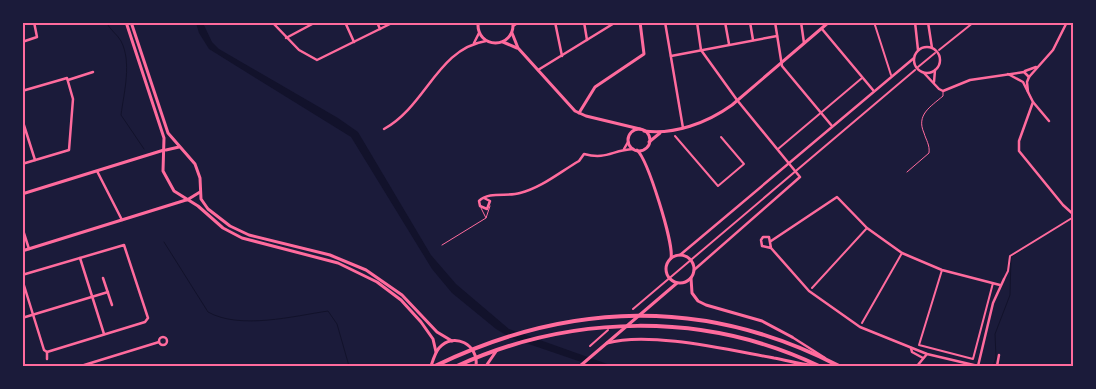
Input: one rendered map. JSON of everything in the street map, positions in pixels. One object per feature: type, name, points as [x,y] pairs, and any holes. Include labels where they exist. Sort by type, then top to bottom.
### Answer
[{"type":"main road","points":[[435,366],[496,339],[543,326],[608,316],[653,316],[695,320],[760,333],[804,349],[839,366]]},
{"type":"main road","points":[[456,366],[500,348],[553,334],[592,327],[646,326],[686,328],[726,334],[772,347],[817,366]]},
{"type":"street","points":[[22,42],[37,37],[34,22]]},
{"type":"street","points":[[126,22],[162,132],[165,150],[162,164],[166,180],[174,191],[198,206],[223,228],[242,238],[338,263],[377,282],[401,300],[426,328],[433,339],[436,353],[435,366]]},
{"type":"street","points":[[131,22],[165,125],[179,147],[188,154],[197,167],[202,201],[208,209],[238,231],[268,241],[337,257],[375,275],[402,295],[437,332],[452,341]]},
{"type":"street","points":[[272,22],[286,38],[315,60],[394,22]]},
{"type":"street","points":[[286,38],[316,22]]},
{"type":"street","points":[[344,22],[354,42]]},
{"type":"street","points":[[377,22],[380,29]]},
{"type":"street","points":[[474,43],[479,33],[478,22]]},
{"type":"street","points":[[520,22],[513,24],[512,33],[518,48],[568,105],[579,114],[661,133],[683,128],[716,115],[737,100],[829,22]]},
{"type":"street","points":[[555,22],[562,56]]},
{"type":"street","points":[[584,22],[587,40]]},
{"type":"street","points":[[538,70],[616,22]]},
{"type":"street","points":[[579,114],[596,87],[644,54],[640,22]]},
{"type":"street","points":[[665,22],[683,128]]},
{"type":"street","points":[[697,22],[701,50],[737,100],[800,176],[798,180],[694,270],[691,278],[692,293],[702,303],[762,321],[792,337],[830,362]]},
{"type":"street","points":[[725,22],[729,44]]},
{"type":"street","points":[[750,22],[753,40]]},
{"type":"street","points":[[775,22],[781,63],[832,126]]},
{"type":"street","points":[[800,22],[804,44]]},
{"type":"street","points":[[874,22],[891,76]]},
{"type":"street","points":[[671,258],[680,255],[914,58],[918,50],[915,22]]},
{"type":"street","points":[[928,22],[932,48]]},
{"type":"street","points":[[939,50],[974,22]]},
{"type":"street","points":[[1025,82],[1053,50],[1068,22]]},
{"type":"street","points":[[822,29],[874,90]]},
{"type":"street","points":[[479,33],[486,41],[493,44],[503,42],[518,48]]},
{"type":"street","points":[[503,42],[512,33]]},
{"type":"street","points":[[671,56],[777,36]]},
{"type":"street","points":[[384,129],[414,105],[448,59],[474,43],[486,41]]},
{"type":"street","points":[[918,50],[926,47],[932,48],[938,53],[940,60],[935,70],[934,84]]},
{"type":"street","points":[[918,67],[935,53]]},
{"type":"street","points":[[914,58],[915,66],[944,91],[970,80],[1023,72],[1038,67]]},
{"type":"street","points":[[633,309],[670,280],[914,70]]},
{"type":"street","points":[[924,73],[935,70]]},
{"type":"street","points":[[22,91],[93,72]]},
{"type":"street","points":[[1023,72],[1029,77]]},
{"type":"street","points":[[1019,78],[1023,72]]},
{"type":"street","points":[[1008,74],[1025,82],[1028,94],[1049,121]]},
{"type":"street","points":[[778,149],[862,77]]},
{"type":"street","points":[[22,164],[69,150],[73,99],[68,80]]},
{"type":"street","points":[[771,241],[764,236],[760,242],[764,247],[771,248],[810,291],[856,325],[926,354],[978,366],[990,312],[1000,285],[1008,271],[1010,256],[1073,216],[1020,151],[1020,141],[1033,102]]},
{"type":"street","points":[[22,119],[35,160]]},
{"type":"street","points":[[620,125],[625,129],[628,140],[635,150],[645,160]]},
{"type":"street","points":[[623,150],[632,131],[642,130]]},
{"type":"street","points":[[642,130],[649,137],[649,142]]},
{"type":"street","points":[[661,133],[649,142],[646,147],[645,160],[672,245],[680,255],[691,260],[694,270]]},
{"type":"street","points":[[675,136],[718,186],[744,164],[721,137]]},
{"type":"street","points":[[22,194],[179,147]]},
{"type":"street","points":[[496,195],[486,209],[481,208],[479,201],[484,198],[496,195],[513,195],[532,189],[578,161],[584,154],[602,157],[623,150],[635,150],[646,147]]},
{"type":"street","points":[[97,171],[122,220]]},
{"type":"street","points":[[22,251],[187,200],[200,192]]},
{"type":"street","points":[[771,241],[837,197],[867,228],[902,253],[942,270],[1000,285]]},
{"type":"street","points":[[484,198],[488,198],[490,205]]},
{"type":"street","points":[[22,227],[29,249]]},
{"type":"street","points":[[812,288],[867,228]]},
{"type":"street","points":[[771,241],[771,248]]},
{"type":"street","points":[[47,352],[145,322],[148,318],[126,248],[121,245],[22,277],[44,350],[47,352],[47,359]]},
{"type":"street","points":[[670,290],[670,280],[666,269],[671,258],[672,245]]},
{"type":"street","points":[[862,323],[902,253]]},
{"type":"street","points":[[80,258],[104,334]]},
{"type":"street","points":[[942,270],[919,345],[974,359],[992,283]]},
{"type":"street","points":[[103,278],[112,305]]},
{"type":"street","points":[[670,280],[684,283],[691,278]]},
{"type":"street","points":[[580,366],[677,283]]},
{"type":"street","points":[[22,318],[108,292]]},
{"type":"street","points":[[590,346],[608,330]]},
{"type":"street","points":[[607,343],[626,340],[685,343],[776,358],[807,366],[817,366]]},
{"type":"street","points":[[435,366],[436,353],[445,343],[452,341],[465,342],[472,349],[477,366]]},
{"type":"street","points":[[81,366],[159,342]]},
{"type":"street","points":[[486,366],[500,348]]},
{"type":"street","points":[[911,348],[912,352],[923,358]]},
{"type":"street","points":[[917,366],[926,354]]},
{"type":"street","points":[[997,366],[1000,355]]},
{"type":"lane","points":[[907,172],[929,153],[929,145],[922,131],[923,115],[925,111],[943,96],[944,91]]},
{"type":"lane","points":[[442,245],[486,218],[490,205]]},
{"type":"lane","points":[[481,208],[486,218]]},
{"type":"shaded area","points":[[196,23],[203,23],[212,42],[219,49],[338,118],[358,132],[431,255],[456,284],[509,329],[613,366],[593,366],[511,338],[496,329],[452,293],[432,269],[351,137],[209,49],[199,33]]},
{"type":"waterway","points":[[106,22],[121,41],[126,58],[127,68],[121,115],[144,149]]},
{"type":"waterway","points":[[1062,225],[1071,219]]},
{"type":"waterway","points":[[164,242],[208,312],[235,320],[251,321],[328,311],[337,324],[349,366]]},
{"type":"waterway","points":[[993,366],[996,358],[995,334],[1010,295],[1011,257],[1031,244]]}]
